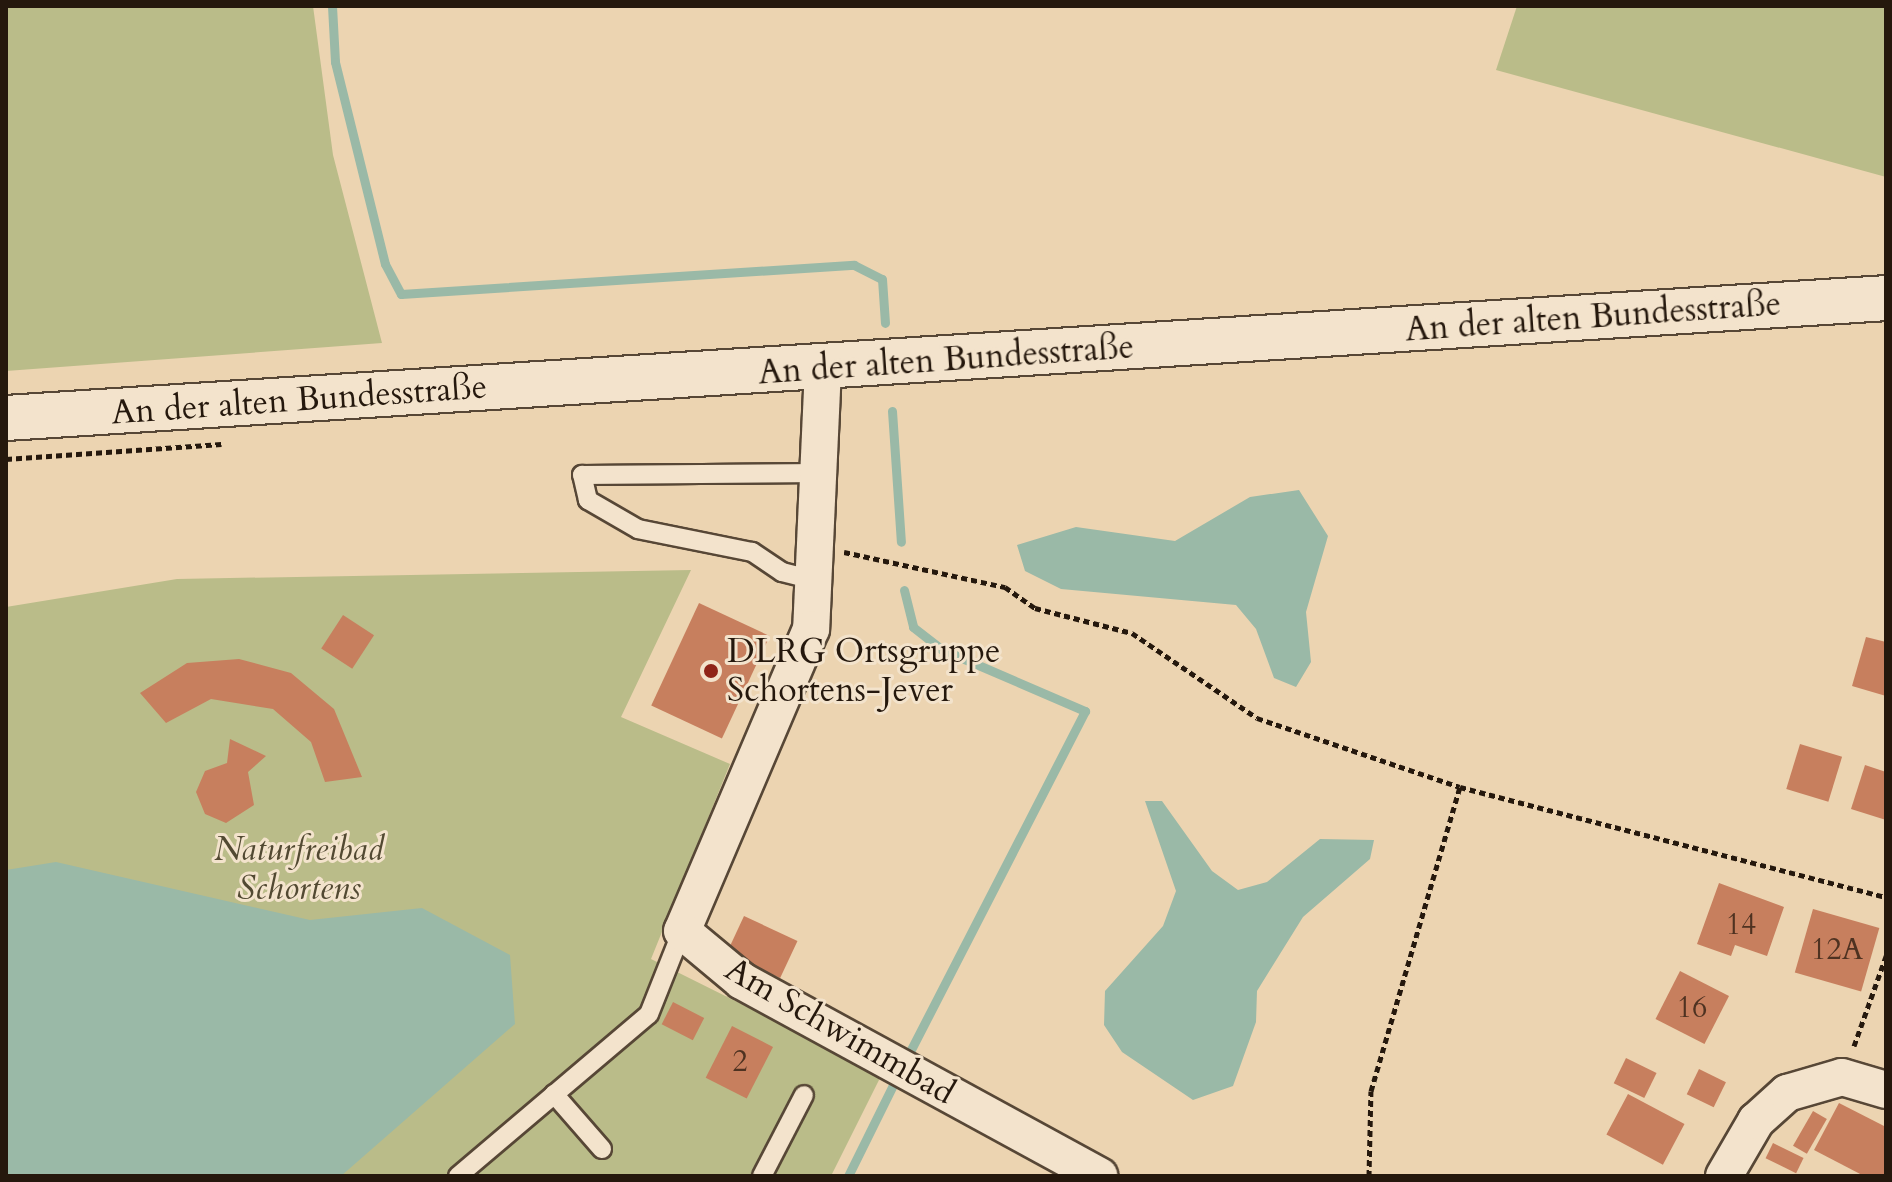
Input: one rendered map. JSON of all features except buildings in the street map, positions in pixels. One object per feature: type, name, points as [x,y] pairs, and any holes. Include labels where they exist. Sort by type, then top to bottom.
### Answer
[{"type":"street","name":"An der alten Bundesstraße","points":[[6,418],[1886,298]]},
{"type":"street","points":[[682,931],[811,629],[821,473],[823,368]]},
{"type":"street","name":"Am Schwimmbad","points":[[682,931],[742,981],[1099,1176]]},
{"type":"street","points":[[1724,1176],[1756,1121],[1787,1093],[1842,1077],[1886,1090]]},
{"type":"lane","points":[[815,563],[782,572],[752,552],[638,529],[588,500],[582,475],[821,473]]},
{"type":"lane","points":[[465,1174],[649,1014],[682,931]]},
{"type":"lane","points":[[554,1094],[602,1149]]},
{"type":"lane","points":[[762,1176],[804,1095]]},
{"type":"path","points":[[815,563],[1005,587],[1035,608],[1132,633],[1257,718],[1460,787],[1886,897]]},
{"type":"path","points":[[1369,1176],[1371,1091],[1460,787]]},
{"type":"path","points":[[1842,1077],[1886,956]]},
{"type":"green space","points":[[6,6],[313,6],[333,155],[382,343],[6,371]]},
{"type":"green space","points":[[1517,6],[1886,6],[1886,177],[1496,70]]},
{"type":"green space","name":"Naturfreibad Schortens","points":[[691,570],[621,717],[730,764],[651,959],[882,1074],[831,1176],[6,1176],[6,607],[177,579]]},
{"type":"shaded area","points":[[1299,490],[1328,536],[1306,612],[1311,662],[1296,687],[1274,678],[1256,629],[1236,605],[1061,589],[1025,571],[1017,545],[1076,527],[1175,541],[1250,497]]},
{"type":"shaded area","points":[[1145,801],[1162,801],[1212,871],[1238,890],[1267,882],[1320,839],[1374,840],[1370,859],[1303,917],[1257,991],[1256,1022],[1233,1086],[1193,1100],[1122,1052],[1104,1025],[1105,991],[1163,926],[1176,891]]},
{"type":"shaded area","points":[[56,862],[310,920],[422,908],[510,955],[515,1024],[341,1176],[6,1176],[6,870]]},
{"type":"waterway","points":[[332,6],[335,62],[385,264],[401,294],[854,265],[882,279],[885,323]]},
{"type":"waterway","points":[[892,411],[901,542]]},
{"type":"waterway","points":[[904,590],[913,627],[941,649],[1085,711],[905,1061]]},
{"type":"waterway","points":[[848,1176],[898,1075]]},
{"type":"place","name":"DLRG Ortsgruppe Schortens-Jever","points":[[711,671]]}]
